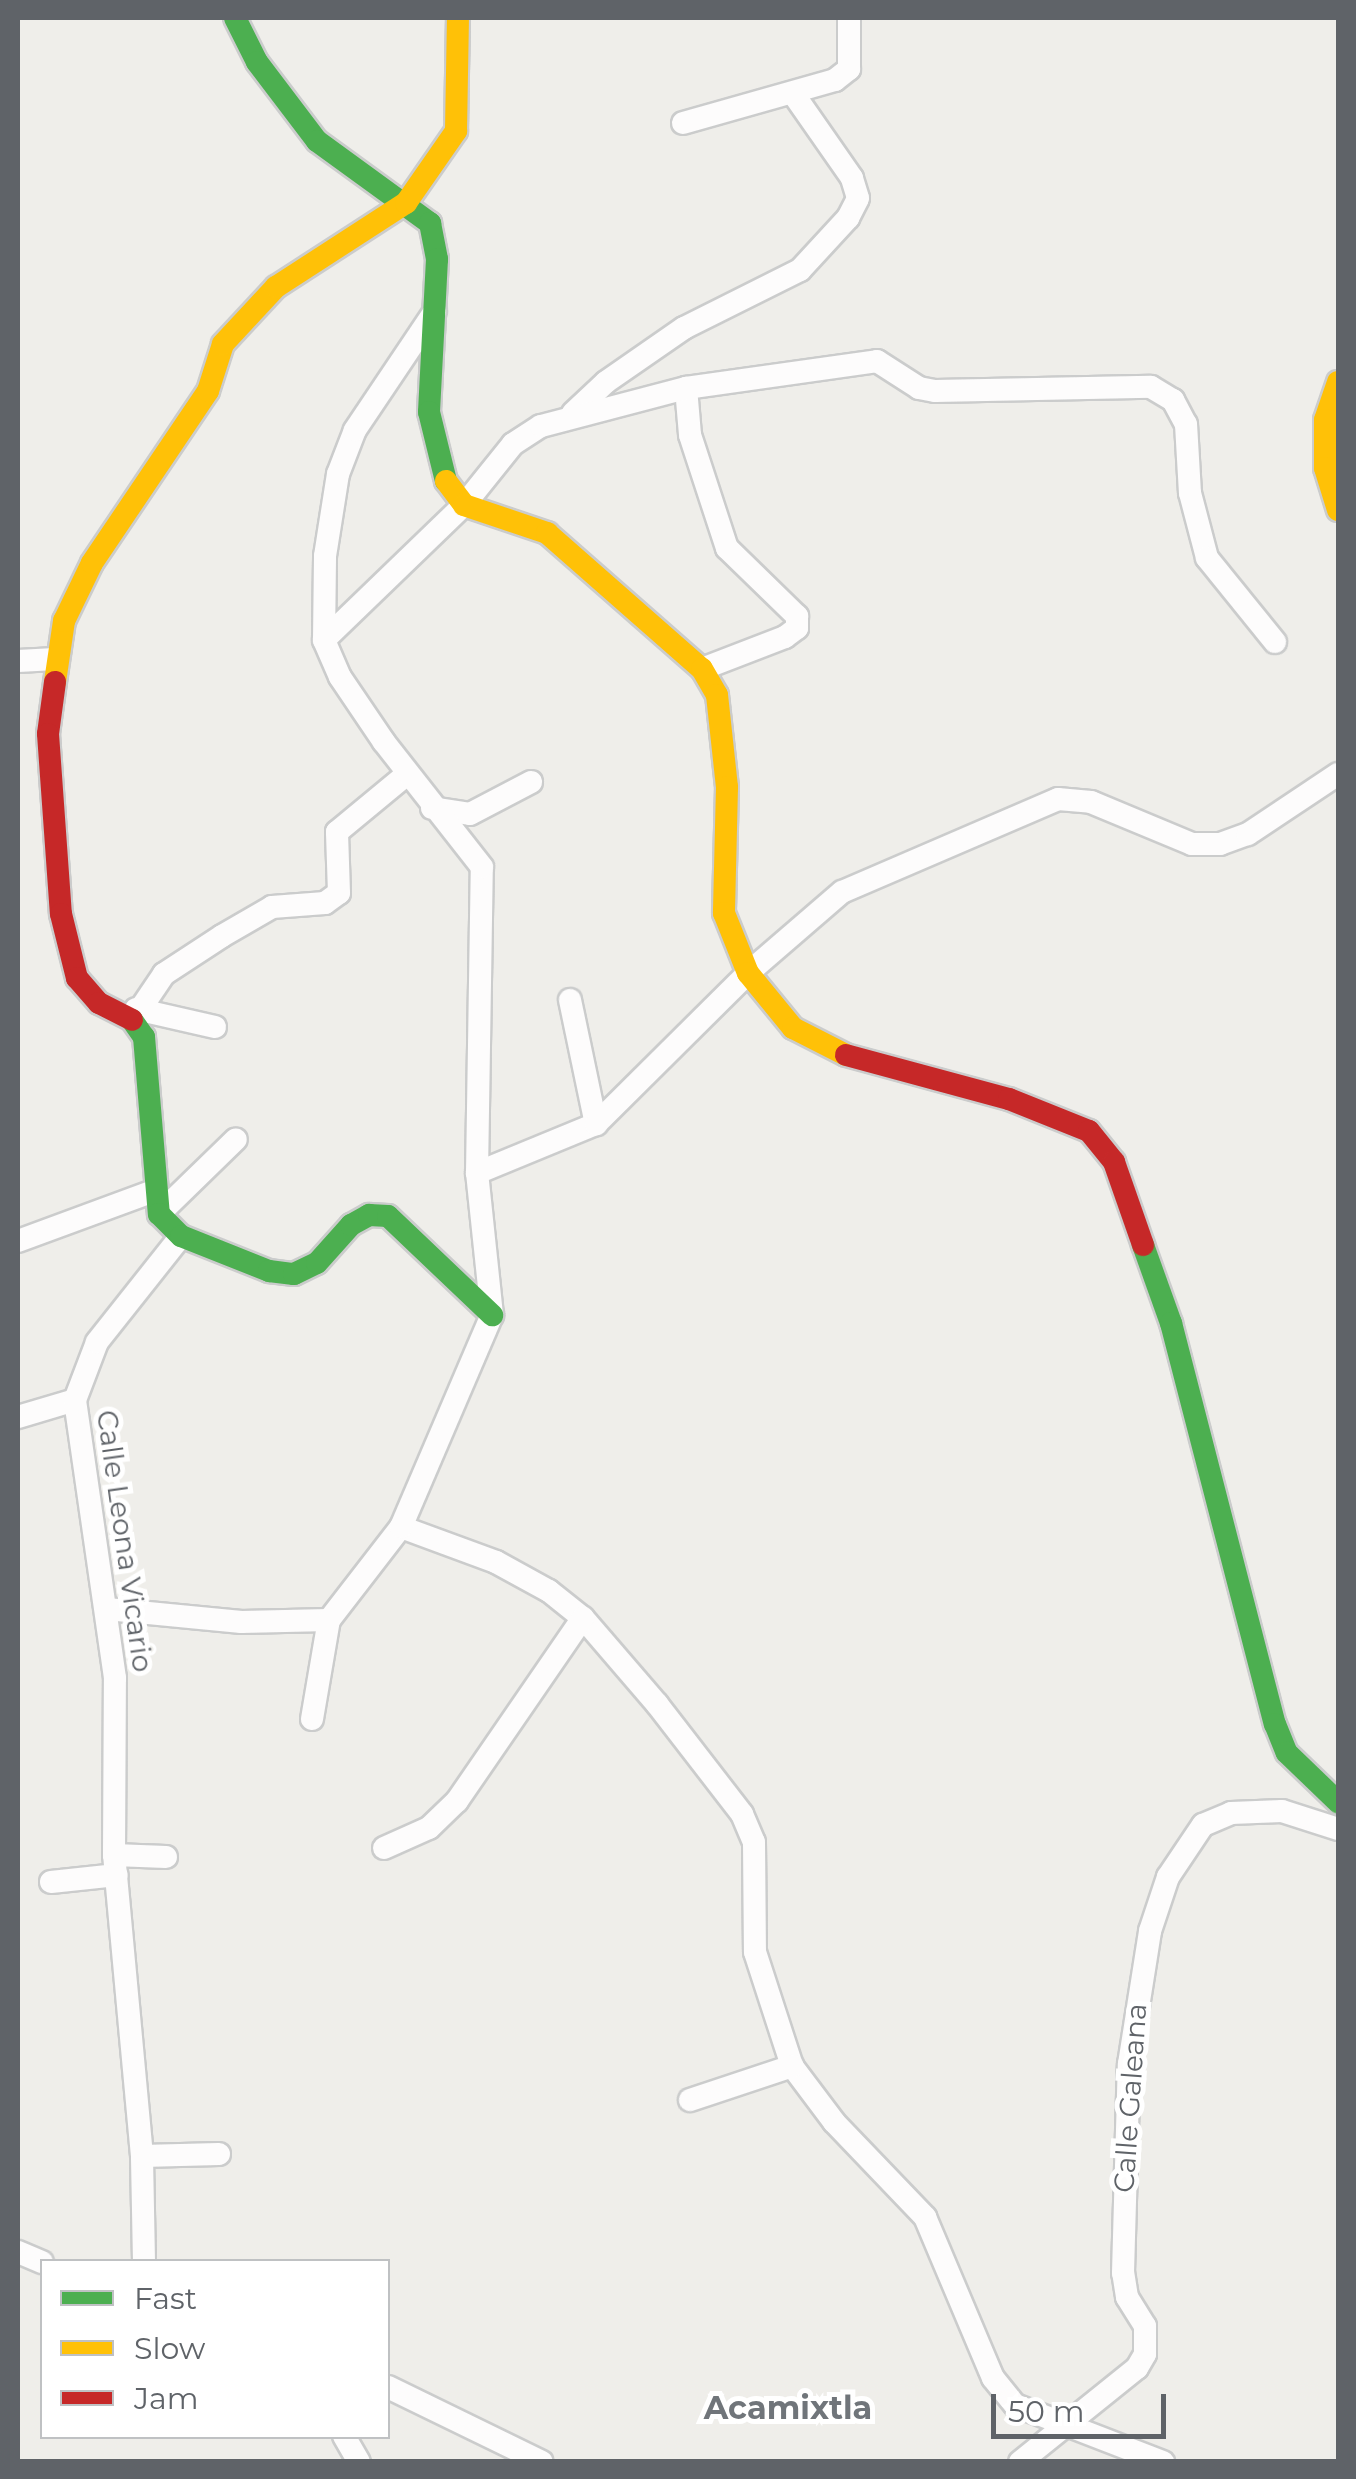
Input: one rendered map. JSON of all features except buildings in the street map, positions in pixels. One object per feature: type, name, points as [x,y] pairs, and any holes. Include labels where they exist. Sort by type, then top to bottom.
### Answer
[{"type":"street","points":[[235,18],[257,62],[317,141],[430,223],[437,308],[429,412],[448,489],[464,505],[547,534],[702,669],[717,695],[727,787],[724,913],[748,973],[793,1028],[824,1049],[1009,1099],[1089,1132],[1114,1162],[1171,1323],[1287,1752],[1328,1785],[1338,1802]]},
{"type":"street","points":[[215,1027],[135,1015],[99,1002],[77,978],[62,914],[48,734],[55,658],[64,621],[92,563],[208,391],[223,344],[239,321],[276,287],[406,203],[456,131],[462,114],[453,40],[458,18]]},
{"type":"street","points":[[684,122],[794,95],[848,68],[848,18],[863,18]]},
{"type":"street","points":[[571,416],[606,382],[684,328],[800,270],[848,218],[858,198],[852,178],[794,95]]},
{"type":"street","points":[[312,1719],[328,1620],[401,1527],[492,1316],[477,1173],[482,867],[407,774],[340,677],[324,640],[326,556],[338,474],[355,430],[437,308]]},
{"type":"street","points":[[324,640],[464,505],[512,444],[571,416],[686,388],[876,361],[920,388],[935,391],[1152,387],[1173,400],[1186,424],[1190,493],[1207,558],[1275,642]]},
{"type":"street","points":[[1338,382],[1325,420],[1325,468],[1338,510]]},
{"type":"street","points":[[686,388],[690,435],[727,548],[797,616],[797,628],[785,637],[702,669]]},
{"type":"street","points":[[18,661],[55,658]]},
{"type":"street","points":[[135,1015],[164,974],[222,936],[272,907],[325,903],[339,893],[338,832],[407,774]]},
{"type":"street","points":[[477,1173],[596,1124],[748,973],[842,892],[1026,809],[1058,799],[1091,802],[1192,844],[1220,844],[1248,834],[1338,774]]},
{"type":"street","points":[[432,808],[470,814],[531,782]]},
{"type":"street","points":[[570,1000],[596,1124]]},
{"type":"street","points":[[135,1015],[144,1037],[157,1202],[180,1236],[269,1271],[294,1274],[317,1263],[351,1224],[369,1215],[388,1216],[492,1316]]},
{"type":"street","points":[[18,1241],[157,1202],[236,1139]]},
{"type":"street","name":"Calle Leona Vicario","points":[[144,2259],[142,2156],[116,1865],[115,1678],[75,1400],[97,1342],[180,1236]]},
{"type":"street","points":[[18,1417],[75,1400]]},
{"type":"street","points":[[401,1527],[496,1562],[584,1618],[742,1814],[758,1872],[755,1952],[792,2066],[834,2122],[925,2217],[994,2378],[1015,2405],[1163,2462]]},
{"type":"street","points":[[106,1609],[242,1622],[328,1620]]},
{"type":"street","points":[[384,1848],[429,1828],[457,1801],[584,1618]]},
{"type":"street","name":"Calle Galeana","points":[[1020,2462],[1059,2424],[1136,2368],[1148,2340],[1123,2273],[1127,2103],[1134,2005],[1168,1877],[1203,1825],[1231,1813],[1282,1811],[1338,1829]]},
{"type":"street","points":[[51,1882],[166,1857]]},
{"type":"street","points":[[690,2100],[792,2066]]},
{"type":"street","points":[[142,2156],[219,2154]]},
{"type":"street","points":[[390,2389],[542,2462]]},
{"type":"street","points":[[346,2439],[359,2462]]},
{"type":"traffic: fast","points":[[235,18],[257,62],[317,141],[430,223],[437,259],[429,412],[446,481]]},
{"type":"traffic: fast","points":[[132,1020],[144,1037],[159,1214],[181,1236],[269,1271],[294,1274],[317,1263],[351,1225],[369,1215],[388,1216],[492,1315]]},
{"type":"traffic: fast","points":[[1143,1245],[1171,1323],[1275,1724],[1287,1753],[1338,1802]]},
{"type":"traffic: slow","points":[[55,682],[64,621],[92,563],[208,391],[223,344],[276,287],[406,203],[456,131],[458,18]]},
{"type":"traffic: slow","points":[[1338,382],[1325,420],[1325,468],[1338,510]]},
{"type":"traffic: slow","points":[[446,481],[464,505],[547,533],[702,669],[717,695],[727,787],[724,913],[748,973],[793,1028],[846,1055]]},
{"type":"traffic: jam","points":[[55,682],[48,734],[61,914],[77,978],[99,1003],[132,1020]]},
{"type":"traffic: jam","points":[[846,1055],[1009,1099],[1089,1131],[1114,1162],[1143,1245]]},
{"type":"district","name":"Acamixtla","points":[[788,2408]]}]
